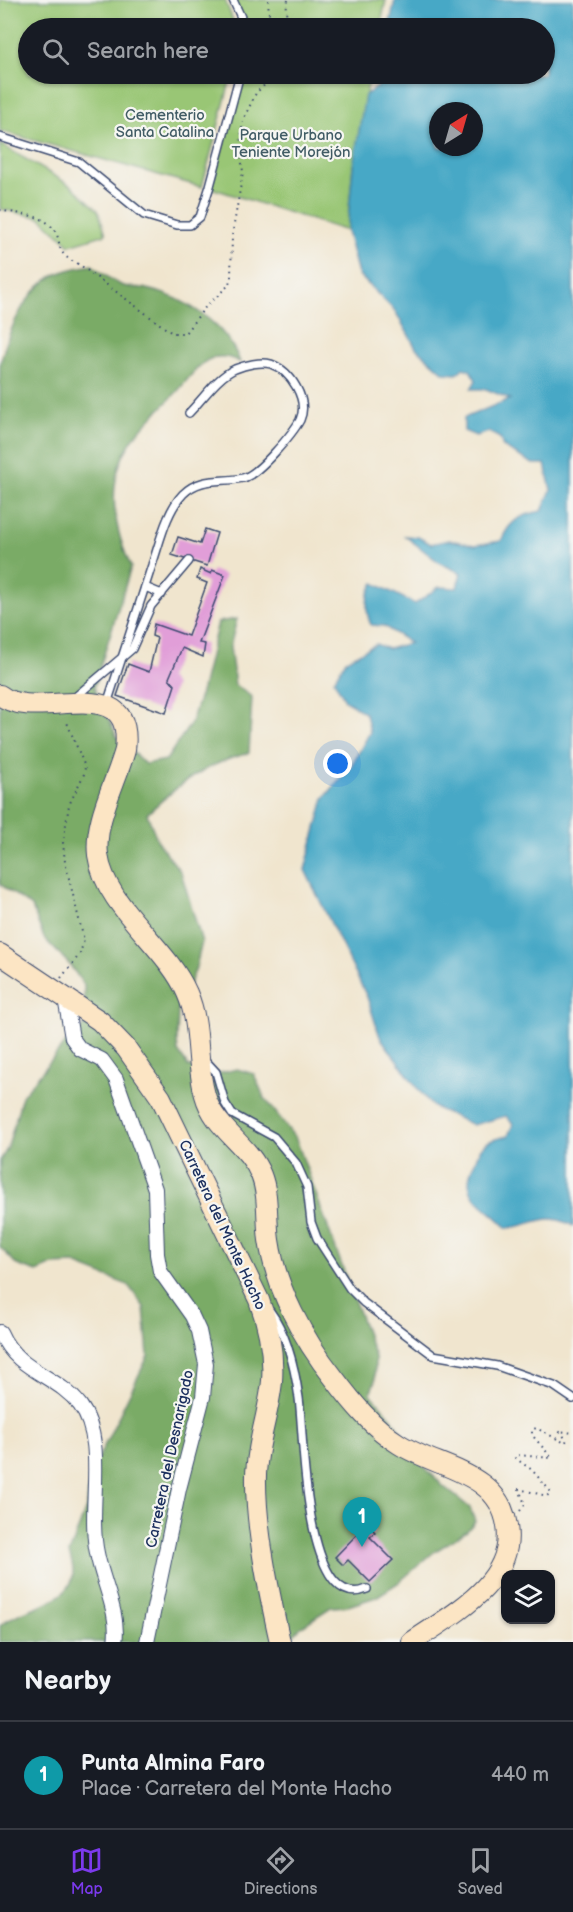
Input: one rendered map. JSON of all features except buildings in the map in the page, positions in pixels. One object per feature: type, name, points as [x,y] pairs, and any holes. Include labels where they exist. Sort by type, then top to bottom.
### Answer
[{"type":"main road","points":[[0,694],[25,705],[93,702],[106,706]]},
{"type":"main road","name":"Carretera del Monte Hacho","points":[[106,706],[122,720],[127,736],[122,763],[101,822],[98,838],[102,871],[117,899],[175,972],[186,991],[194,1011],[201,1055],[202,1082],[211,1111],[221,1127],[248,1154],[262,1177],[266,1190],[269,1239],[276,1269],[296,1317],[316,1353],[374,1424],[398,1443],[424,1458],[460,1470],[485,1484],[503,1511],[508,1543],[497,1575],[479,1593],[412,1642]]},
{"type":"main road","name":"Carretera del Monte Hacho","points":[[1,954],[114,1035],[161,1098],[259,1300],[266,1320],[273,1361],[272,1382],[258,1453],[256,1492],[280,1642]]},
{"type":"street","name":"Carretera del Desnarigado","points":[[59,994],[72,1038],[80,1049],[102,1060],[116,1079],[153,1179],[160,1271],[200,1331],[206,1364],[203,1397],[179,1489],[147,1642]]},
{"type":"street","points":[[0,1332],[13,1354],[32,1370],[69,1394],[89,1420],[94,1444],[93,1530],[100,1569],[115,1621],[115,1642]]},
{"type":"lane","points":[[233,0],[241,18]]},
{"type":"lane","points":[[0,137],[79,162],[144,214],[177,225],[190,225],[200,217],[237,84]]},
{"type":"lane","points":[[106,706],[169,518],[184,493],[210,480],[242,479],[257,470],[299,421],[302,401],[292,383],[276,367],[259,364],[228,373],[189,413]]},
{"type":"lane","points":[[64,702],[132,650],[151,606],[189,561]]},
{"type":"lane","points":[[145,587],[162,594]]},
{"type":"lane","points":[[201,1055],[216,1072],[225,1102],[232,1114],[274,1137],[296,1162],[307,1187],[311,1222],[317,1238],[350,1289],[364,1303],[433,1355],[497,1366],[554,1386],[573,1399]]},
{"type":"lane","points":[[259,1300],[269,1309],[282,1330],[292,1366],[299,1399],[308,1496],[321,1557],[330,1574],[342,1589],[353,1593],[367,1589]]},
{"type":"path","points":[[268,0],[271,18]]},
{"type":"path","points":[[287,18],[288,0]]},
{"type":"path","points":[[0,210],[42,220],[55,233],[59,251],[65,257],[80,265],[167,330],[179,335],[185,333],[207,305],[228,286],[231,278],[233,222],[243,172],[240,147],[243,120],[256,93],[265,84]]},
{"type":"path","points":[[59,994],[80,954],[84,939],[65,862],[63,843],[69,805],[84,774],[85,766],[64,702]]},
{"type":"path","points":[[516,1515],[525,1504],[519,1489],[547,1496],[551,1492],[532,1470],[515,1458],[518,1455],[552,1458],[532,1435],[532,1430],[536,1428],[565,1443],[567,1440],[559,1431],[573,1433]]},
{"type":"green space","name":"Cementerio Santa Catalina","points":[[0,0],[225,0],[232,18],[18,18],[18,84],[229,84],[202,187],[0,131]]},
{"type":"green space","points":[[233,0],[386,0],[382,18],[240,18]]},
{"type":"green space","name":"Parque Urbano Teniente Morejón","points":[[240,84],[368,84],[353,166],[347,231],[211,188]]},
{"type":"green space","points":[[0,144],[72,186],[98,210],[106,234],[70,245],[41,218],[0,209]]},
{"type":"green space","points":[[92,265],[122,286],[161,293],[190,306],[215,325],[225,336],[240,362],[228,357],[218,357],[201,365],[136,435],[122,458],[114,496],[120,538],[131,567],[94,687],[117,737],[145,764],[166,760],[191,723],[202,689],[218,622],[237,619],[230,647],[235,685],[252,697],[249,753],[219,763],[194,776],[147,814],[159,844],[181,872],[202,942],[195,971],[178,1010],[178,1051],[188,1066],[207,1076],[237,1069],[254,1074],[264,1097],[296,1139],[375,1357],[375,1381],[370,1393],[392,1418],[418,1460],[443,1486],[470,1508],[475,1521],[467,1531],[434,1552],[398,1583],[376,1597],[348,1606],[331,1607],[302,1626],[286,1642],[0,1642],[0,1626],[11,1618],[52,1600],[63,1593],[71,1583],[73,1571],[69,1554],[86,1508],[91,1473],[148,1356],[144,1307],[128,1285],[75,1264],[53,1265],[37,1272],[17,1265],[0,1247],[0,1161],[8,1147],[22,1096],[66,1042],[84,1026],[84,985],[70,965],[44,938],[32,907],[0,884],[0,365],[8,337],[21,309],[40,286],[52,277],[68,270]]},
{"type":"water","points":[[395,0],[573,0],[573,1226],[563,1221],[547,1219],[507,1228],[473,1195],[469,1178],[478,1153],[488,1142],[508,1136],[513,1124],[506,1116],[473,1125],[433,1107],[418,1089],[380,1037],[367,997],[305,870],[324,798],[350,768],[370,732],[366,714],[345,700],[334,680],[346,660],[376,644],[388,649],[410,643],[384,626],[371,625],[367,604],[374,583],[415,604],[439,587],[457,588],[461,573],[440,563],[405,536],[418,537],[431,544],[449,540],[475,545],[501,541],[512,523],[528,514],[542,511],[551,490],[545,464],[533,464],[503,447],[500,438],[489,432],[476,436],[464,431],[464,418],[510,399],[486,389],[471,389],[476,380],[470,370],[463,368],[457,374],[444,373],[416,348],[395,311],[358,274],[347,231],[353,166],[365,95],[378,87],[378,84],[555,84],[555,18],[391,18]]},
{"type":"place","name":"Punta Almina Faro","points":[[362,1547]]}]
